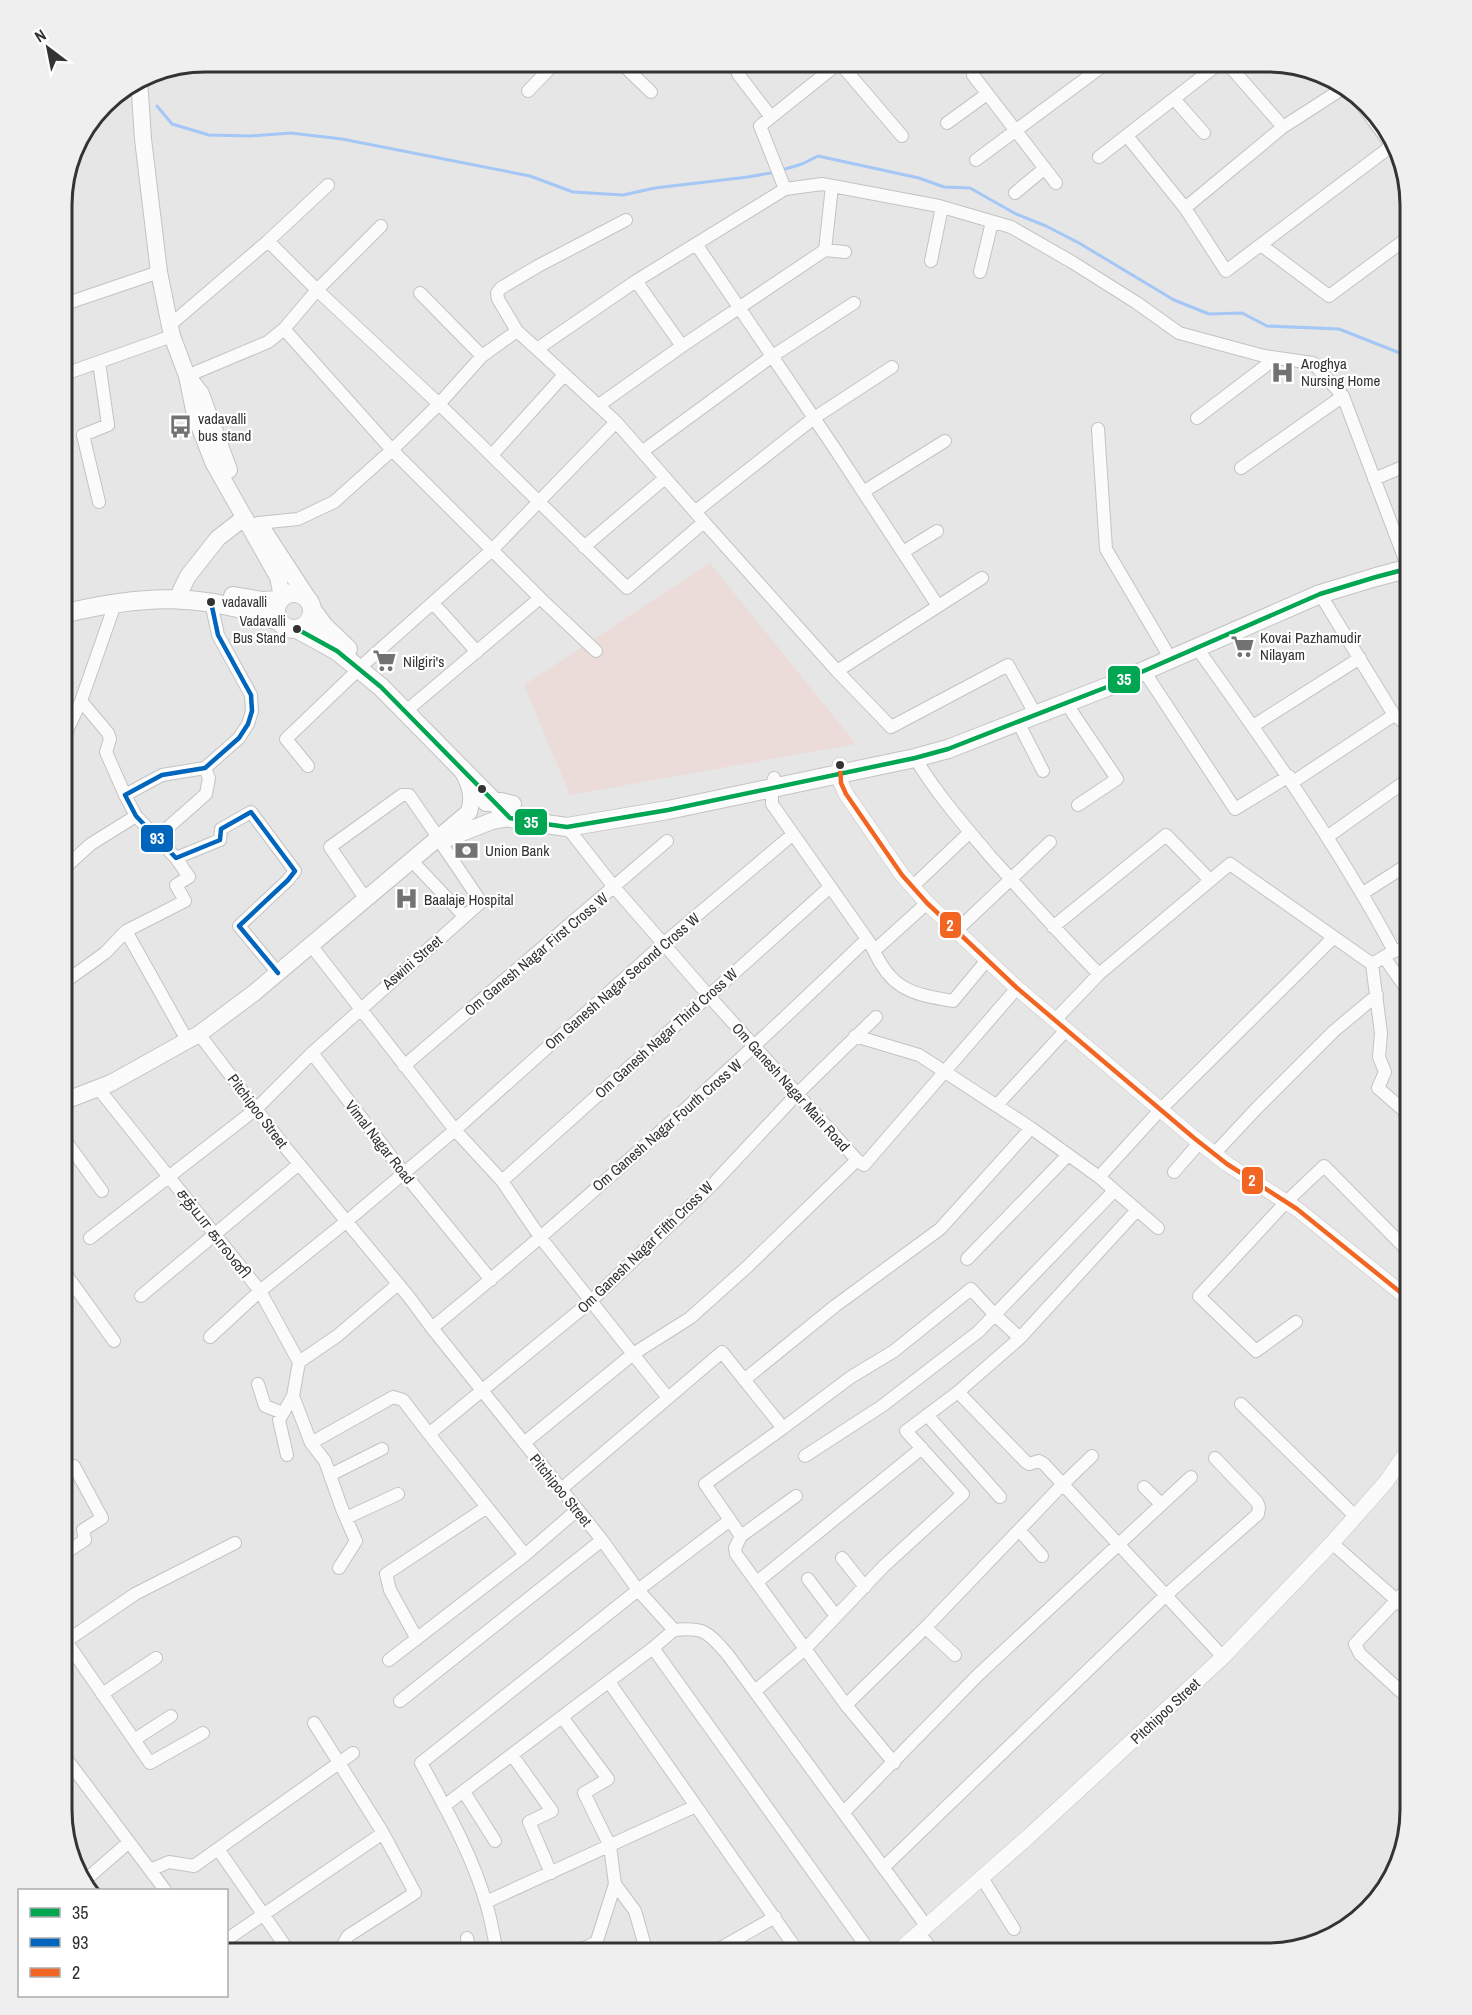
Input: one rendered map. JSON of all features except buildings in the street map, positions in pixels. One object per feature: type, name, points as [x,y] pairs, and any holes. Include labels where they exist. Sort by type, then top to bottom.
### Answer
[{"type":"main road","points":[[140,89],[143,139],[159,272],[171,330],[187,376],[195,415],[213,462],[324,626],[460,767],[499,804],[567,827],[668,810],[773,783]]},
{"type":"main road","points":[[181,594],[188,576],[218,538],[251,521]]},
{"type":"main road","points":[[251,521],[247,522],[278,577],[281,599],[276,611],[280,622]]},
{"type":"main road","points":[[841,769],[931,745],[1032,708],[1251,612],[1332,580],[1400,564]]},
{"type":"main road","points":[[72,1098],[111,1083],[193,1037],[254,993],[478,806],[499,804],[540,813],[578,816],[915,758],[948,749],[1018,722],[1144,671],[1320,594],[1376,577],[1400,566]]},
{"type":"main road","points":[[72,612],[212,591],[262,601],[281,599],[292,593],[302,594],[310,604],[307,625],[297,629]]},
{"type":"main road","points":[[72,603],[147,592],[181,594],[237,607],[297,629],[362,666],[412,706],[480,774],[499,804]]},
{"type":"main road","points":[[460,767],[470,786],[472,801],[469,812]]},
{"type":"main road","points":[[480,774],[499,804]]},
{"type":"main road","points":[[458,833],[499,804]]},
{"type":"main road","points":[[440,840],[458,833],[499,804]]},
{"type":"street","points":[[528,91],[546,72]]},
{"type":"street","points":[[630,72],[651,92]]},
{"type":"street","points":[[785,189],[760,126],[827,72]]},
{"type":"street","points":[[848,72],[902,136]]},
{"type":"street","points":[[976,160],[1095,72]]},
{"type":"street","points":[[1100,157],[1209,72]]},
{"type":"street","points":[[1235,72],[1283,127]]},
{"type":"street","points":[[738,74],[771,117]]},
{"type":"street","points":[[973,75],[1056,183]]},
{"type":"street","points":[[1185,208],[1283,127],[1337,92]]},
{"type":"street","points":[[947,123],[987,94]]},
{"type":"street","points":[[1175,100],[1204,133]]},
{"type":"street","points":[[1127,136],[1185,208],[1226,271],[1389,151]]},
{"type":"street","points":[[1015,193],[1044,168]]},
{"type":"street","points":[[537,349],[636,281],[785,189],[822,184],[942,207],[1011,228],[1072,262],[1179,333],[1276,358],[1313,363],[1342,396],[1400,541]]},
{"type":"street","points":[[72,371],[171,330],[328,185]]},
{"type":"street","points":[[825,250],[832,186]]},
{"type":"street","points":[[931,261],[942,207]]},
{"type":"street","points":[[626,220],[501,288],[497,293],[498,299],[518,331],[599,405],[643,450],[704,522],[891,728],[1008,665],[1032,708]]},
{"type":"street","points":[[980,273],[992,222]]},
{"type":"street","points":[[187,376],[268,342],[284,329],[317,290],[381,226]]},
{"type":"street","points":[[268,241],[492,455],[537,502],[627,588],[704,522]]},
{"type":"street","points":[[1261,245],[1329,296],[1400,243]]},
{"type":"street","points":[[696,244],[938,606]]},
{"type":"street","points":[[599,405],[825,250],[845,252]]},
{"type":"street","points":[[72,302],[159,272]]},
{"type":"street","points":[[636,281],[682,346]]},
{"type":"street","points":[[420,293],[482,356]]},
{"type":"street","points":[[643,450],[771,357],[854,303]]},
{"type":"street","points":[[284,329],[392,450],[596,651]]},
{"type":"street","points":[[251,521],[298,519],[334,502],[439,404],[482,356],[518,331]]},
{"type":"street","points":[[1197,418],[1276,358]]},
{"type":"street","points":[[99,362],[108,425],[83,435],[99,502]]},
{"type":"street","points":[[696,511],[814,418],[892,367]]},
{"type":"street","points":[[492,455],[564,375]]},
{"type":"street","points":[[1241,468],[1342,396]]},
{"type":"street","points":[[308,766],[286,739],[362,666],[492,550],[616,422]]},
{"type":"street","points":[[1098,429],[1106,549],[1166,651]]},
{"type":"street","points":[[863,492],[945,441]]},
{"type":"street","points":[[1374,479],[1400,468]]},
{"type":"street","points":[[584,547],[665,478]]},
{"type":"street","points":[[903,552],[937,531]]},
{"type":"street","points":[[837,671],[982,578]]},
{"type":"street","points":[[1320,594],[1394,715],[1400,720]]},
{"type":"street","points":[[412,706],[540,598]]},
{"type":"street","points":[[124,795],[162,775],[205,768],[239,738],[248,724],[252,711],[251,695],[218,635],[211,602]]},
{"type":"street","points":[[433,603],[477,652]]},
{"type":"street","points":[[72,720],[81,701],[115,604]]},
{"type":"street","points":[[1197,648],[1291,779],[1363,893],[1400,975]]},
{"type":"street","points":[[1253,726],[1360,658]]},
{"type":"street","points":[[1144,671],[1235,809],[1291,779],[1394,715]]},
{"type":"street","points":[[72,977],[105,952],[126,931],[185,901],[176,885],[189,877],[176,858],[136,816],[124,795],[106,752],[110,739],[108,733],[81,701]]},
{"type":"street","points":[[1066,703],[1117,779],[1078,805]]},
{"type":"street","points":[[1018,722],[1043,771]]},
{"type":"street","points":[[915,758],[928,779],[970,832],[1053,927],[1099,974]]},
{"type":"street","points":[[156,838],[206,794],[209,778],[205,768]]},
{"type":"street","points":[[841,769],[841,783],[846,794],[902,876],[927,903],[1017,988],[1227,1164],[1286,1202],[1400,1285]]},
{"type":"street","points":[[773,783],[772,804],[896,983],[917,995],[953,1001],[987,960]]},
{"type":"street","points":[[1327,837],[1400,785]]},
{"type":"street","points":[[365,898],[330,847],[402,795],[409,795],[440,840]]},
{"type":"street","points":[[176,858],[220,840],[221,829],[250,812],[295,871],[239,926],[278,973]]},
{"type":"street","points":[[72,861],[91,844],[136,816]]},
{"type":"street","name":"Om Ganesh Nagar Main Road","points":[[524,1443],[633,1354],[690,1318],[747,1267],[857,1160],[708,995],[614,887],[567,827]]},
{"type":"street","points":[[912,887],[970,832]]},
{"type":"street","name":"Om Ganesh Nagar Second Cross W","points":[[403,1172],[455,1130],[664,943],[792,835]]},
{"type":"street","points":[[1053,927],[1166,835],[1210,880]]},
{"type":"street","name":"Aswini Street","points":[[359,1009],[481,902],[440,840]]},
{"type":"street","name":"Om Ganesh Nagar First Cross W","points":[[404,1066],[668,841]]},
{"type":"street","points":[[956,931],[1050,842]]},
{"type":"street","points":[[415,858],[464,916]]},
{"type":"street","points":[[997,1105],[1099,974],[1230,864],[1372,964],[1381,1033],[1379,1057],[1385,1072],[1378,1088],[1400,1107]]},
{"type":"street","points":[[1363,893],[1400,869]]},
{"type":"street","name":"Om Ganesh Nagar Third Cross W","points":[[502,1181],[830,887]]},
{"type":"street","points":[[875,950],[927,903]]},
{"type":"street","name":"Pitchipoo Street","points":[[126,931],[193,1037],[256,1109],[398,1284],[602,1540],[638,1590],[674,1630]]},
{"type":"street","points":[[1099,1177],[1160,1110],[1334,937]]},
{"type":"street","name":"Om Ganesh Nagar Fourth Cross W","points":[[432,1328],[491,1280],[755,1047],[867,939]]},
{"type":"street","points":[[310,944],[455,1130],[502,1181],[540,1237],[668,1398]]},
{"type":"street","points":[[1372,964],[1389,954],[1400,951]]},
{"type":"street","points":[[857,1160],[864,1165],[1017,988]]},
{"type":"street","points":[[1215,1153],[1334,1031],[1377,995]]},
{"type":"street","points":[[90,1238],[256,1109],[359,1009]]},
{"type":"street","name":"Om Ganesh Nagar Fifth Cross W","points":[[429,1434],[590,1302],[712,1185],[798,1093],[876,1017]]},
{"type":"street","points":[[855,1036],[919,1055],[1031,1128],[1099,1177],[1158,1228]]},
{"type":"street","name":"Vimal Nagar Road","points":[[312,1053],[403,1172],[491,1280]]},
{"type":"street","name":"சத்யா காலனி","points":[[98,1088],[260,1291],[403,1172]]},
{"type":"street","points":[[744,1380],[834,1306],[940,1229],[1031,1128]]},
{"type":"street","points":[[1174,1172],[1200,1142]]},
{"type":"street","points":[[72,1150],[102,1191]]},
{"type":"street","points":[[967,1258],[1067,1156]]},
{"type":"street","points":[[141,1296],[299,1164]]},
{"type":"street","points":[[1296,1322],[1256,1350],[1199,1296],[1286,1202],[1324,1166],[1400,1243]]},
{"type":"street","points":[[805,1456],[882,1406],[978,1332],[1114,1191]]},
{"type":"street","points":[[755,1691],[805,1649],[884,1566],[963,1494],[906,1431],[958,1392],[1020,1338],[1137,1210]]},
{"type":"street","points":[[72,1283],[114,1341]]},
{"type":"street","points":[[299,1362],[337,1336],[398,1284]]},
{"type":"street","points":[[741,1536],[705,1484],[851,1377],[894,1351],[971,1290],[1020,1338]]},
{"type":"street","points":[[210,1337],[260,1291],[299,1362],[293,1396],[279,1420],[287,1455]]},
{"type":"street","points":[[560,1490],[722,1352],[783,1428]]},
{"type":"street","points":[[258,1384],[265,1406],[283,1413]]},
{"type":"street","points":[[958,1392],[1026,1462],[1029,1464],[1039,1461],[1044,1464],[1223,1657]]},
{"type":"street","points":[[293,1396],[310,1443],[325,1461],[356,1541],[339,1568]]},
{"type":"street","points":[[310,1443],[393,1398],[404,1400],[525,1555]]},
{"type":"street","points":[[1240,1404],[1355,1516]]},
{"type":"street","points":[[927,1415],[999,1497]]},
{"type":"street","points":[[757,1582],[922,1448]]},
{"type":"street","points":[[330,1475],[382,1449]]},
{"type":"street","points":[[846,1705],[926,1628],[1092,1456]]},
{"type":"street","points":[[884,1867],[1165,1596],[1258,1514],[1257,1502],[1215,1458]]},
{"type":"street","name":"Pitchipoo Street","points":[[908,1943],[1223,1657],[1332,1543],[1386,1482],[1400,1462]]},
{"type":"street","points":[[72,1548],[85,1540],[83,1530],[102,1518],[74,1466]]},
{"type":"street","points":[[844,1812],[978,1675],[1191,1477]]},
{"type":"street","points":[[1144,1486],[1161,1504]]},
{"type":"street","points":[[346,1518],[398,1494]]},
{"type":"street","points":[[796,1496],[741,1536],[735,1548],[736,1554],[846,1705],[894,1763]]},
{"type":"street","points":[[417,1638],[390,1590],[386,1574],[487,1507]]},
{"type":"street","points":[[389,1660],[525,1555],[577,1510]]},
{"type":"street","points":[[495,1943],[486,1902],[471,1863],[421,1763],[638,1590],[730,1520]]},
{"type":"street","points":[[1019,1530],[1042,1556]]},
{"type":"street","points":[[400,1701],[602,1540]]},
{"type":"street","points":[[72,1637],[135,1594],[235,1543]]},
{"type":"street","points":[[1332,1543],[1398,1600]]},
{"type":"street","points":[[842,1558],[865,1587]]},
{"type":"street","points":[[808,1579],[836,1616]]},
{"type":"street","points":[[1400,1598],[1355,1644],[1360,1654],[1400,1691]]},
{"type":"street","points":[[444,1806],[674,1630],[693,1628],[710,1634],[755,1691],[884,1867],[929,1943]]},
{"type":"street","points":[[926,1628],[955,1655]]},
{"type":"street","points":[[652,1648],[864,1943]]},
{"type":"street","points":[[72,1653],[150,1763],[203,1733]]},
{"type":"street","points":[[102,1694],[156,1658]]},
{"type":"street","points":[[609,1682],[792,1943]]},
{"type":"street","points":[[134,1740],[171,1716]]},
{"type":"street","points":[[562,1717],[608,1779],[584,1792],[610,1846],[615,1884],[596,1943]]},
{"type":"street","points":[[315,1723],[383,1833],[415,1893],[348,1936],[344,1943]]},
{"type":"street","points":[[150,1870],[169,1862],[194,1866],[353,1753]]},
{"type":"street","points":[[512,1755],[552,1810],[529,1822],[551,1872]]},
{"type":"street","points":[[72,1766],[164,1889]]},
{"type":"street","points":[[464,1792],[495,1841]]},
{"type":"street","points":[[486,1902],[696,1806]]},
{"type":"street","points":[[228,1939],[383,1833]]},
{"type":"street","points":[[90,1876],[129,1842]]},
{"type":"street","points":[[218,1849],[283,1943]]},
{"type":"street","points":[[982,1878],[1014,1929]]},
{"type":"street","points":[[615,1884],[634,1911],[644,1943]]},
{"type":"street","points":[[732,1943],[774,1917]]},
{"type":"street","points":[[467,1938],[468,1943]]},
{"type":"shaded area","points":[[710,563],[856,744],[570,795],[524,685]]},
{"type":"waterway","points":[[157,106],[172,124],[209,135],[249,136],[291,133],[342,139],[530,176],[573,192],[623,195],[655,188],[776,172]]},
{"type":"waterway","points":[[782,170],[818,156],[919,178],[944,187],[970,188],[1016,214],[1079,243],[1174,300],[1209,314],[1242,313],[1267,326],[1339,329],[1400,353]]},
{"type":"transit line","name":"35","points":[[297,629],[337,651],[381,687],[510,818],[567,827],[668,810],[948,749],[1107,687],[1320,594],[1400,571]]},
{"type":"transit line","name":"93","points":[[211,602],[218,635],[251,695],[252,711],[248,724],[239,738],[205,768],[162,775],[125,795],[136,816],[176,858],[220,840],[221,829],[251,812],[295,871],[239,926],[278,973]]},
{"type":"transit line","name":"2","points":[[840,765],[841,783],[846,794],[902,875],[927,903],[1017,988],[1194,1138],[1227,1164],[1297,1209],[1400,1292]]},
{"type":"place","name":"Aroghya Nursing Home","points":[[1283,372]]},
{"type":"place","name":"vadavalli bus stand","points":[[180,427]]},
{"type":"place","name":"vadavalli","points":[[211,602]]},
{"type":"place","name":"Vadavalli Bus Stand","points":[[297,629]]},
{"type":"place","name":"Kovai Pazhamudir Nilayam","points":[[1242,646]]},
{"type":"place","name":"Nilgiri's","points":[[385,661]]},
{"type":"place","name":"Union Bank","points":[[467,850]]},
{"type":"place","name":"Baalaje Hospital","points":[[406,899]]}]
